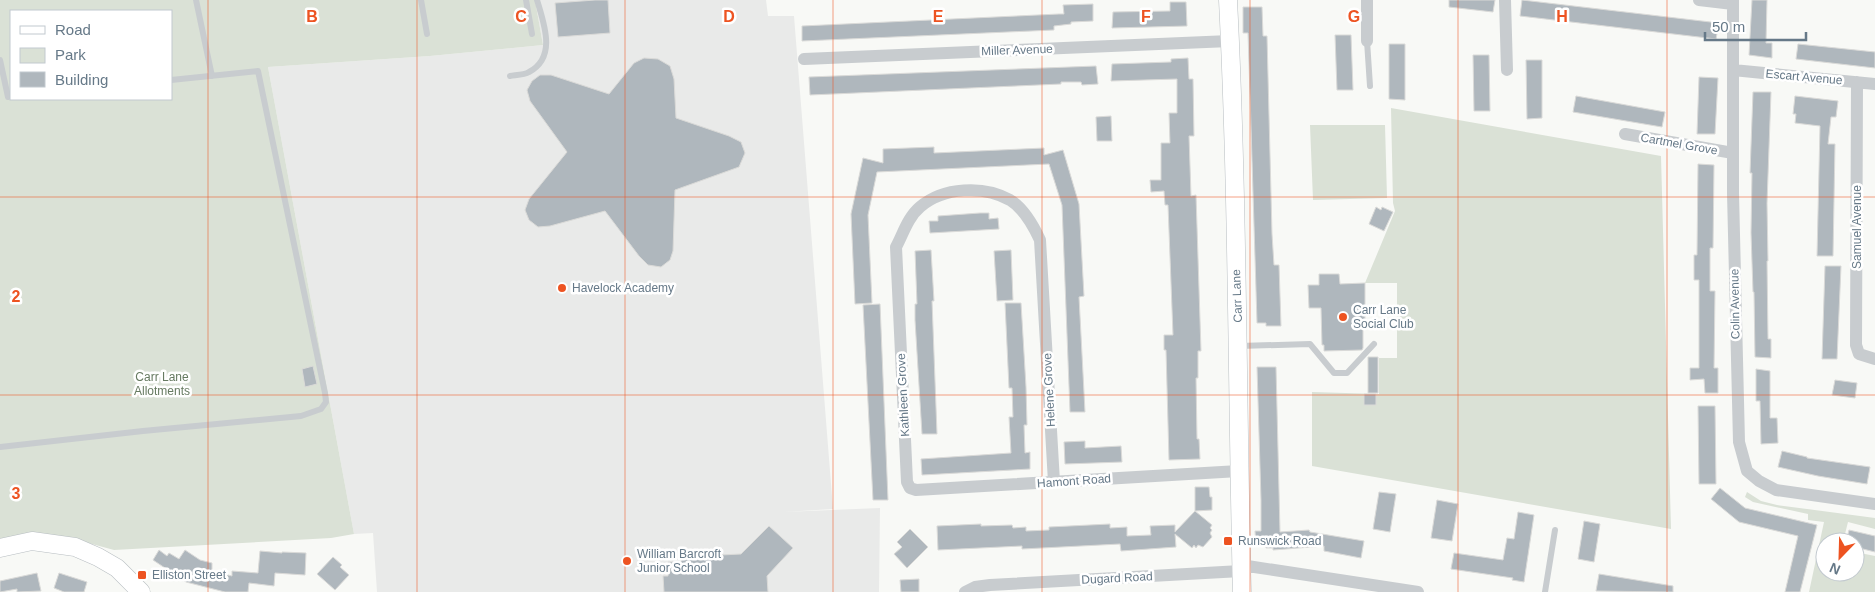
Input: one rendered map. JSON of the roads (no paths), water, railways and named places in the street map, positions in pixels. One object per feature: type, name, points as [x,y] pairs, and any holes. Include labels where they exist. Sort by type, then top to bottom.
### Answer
[{"type":"street","name":"Carr Lane","points":[[1228,0],[1238,346],[1242,592]]},
{"type":"street","points":[[1367,0],[1367,41]]},
{"type":"street","points":[[1505,0],[1508,70]]},
{"type":"street","points":[[1699,0],[1733,2]]},
{"type":"street","name":"Colin Avenue","points":[[1733,2],[1733,153],[1739,442],[1747,471],[1759,481],[1776,490],[1875,504]]},
{"type":"street","name":"Miller Avenue","points":[[804,59],[1230,41]]},
{"type":"street","name":"Escart Avenue","points":[[1733,70],[1875,84]]},
{"type":"street","name":"Samuel Avenue","points":[[1857,82],[1856,345],[1858,354],[1875,359]]},
{"type":"street","name":"Cartmel Grove","points":[[1625,134],[1733,153]]},
{"type":"street","name":"Helene Grove","points":[[899,302],[896,247],[913,214],[921,206],[946,192],[981,190],[1010,200],[1020,209],[1040,240],[1054,482]]},
{"type":"street","name":"Kathleen Grove","points":[[899,302],[907,482],[910,488]]},
{"type":"street","name":"Hamont Road","points":[[910,488],[916,490],[1239,471]]},
{"type":"street","points":[[0,548],[32,541],[75,547],[117,568],[141,592]]},
{"type":"street","points":[[1241,568],[1418,592]]},
{"type":"street","name":"Dugard Road","points":[[965,592],[975,587],[990,585],[1241,568]]},
{"type":"lane","points":[[196,0],[212,76]]},
{"type":"lane","points":[[420,0],[427,34]]},
{"type":"lane","points":[[526,0],[532,34]]},
{"type":"lane","points":[[510,76],[529,73],[544,60],[547,48],[537,0]]},
{"type":"lane","points":[[1367,41],[1370,86]]},
{"type":"lane","points":[[0,60],[10,97],[0,98]]},
{"type":"lane","points":[[0,447],[143,430],[301,416],[322,409],[326,402],[326,393],[258,71],[172,80]]},
{"type":"lane","points":[[1238,346],[1310,344],[1334,373],[1347,373],[1374,344]]},
{"type":"lane","points":[[1545,592],[1555,530]]},
{"type":"place","name":"Havelock Academy","points":[[562,288]]},
{"type":"place","name":"Carr Lane Social Club","points":[[1343,317]]},
{"type":"place","name":"Runswick Road","points":[[1228,541]]},
{"type":"place","name":"William Barcroft Junior School","points":[[627,561]]},
{"type":"place","name":"Elliston Street","points":[[142,575]]},
{"type":"park label","name":"Carr Lane Allotments","points":[[162,384]]}]
